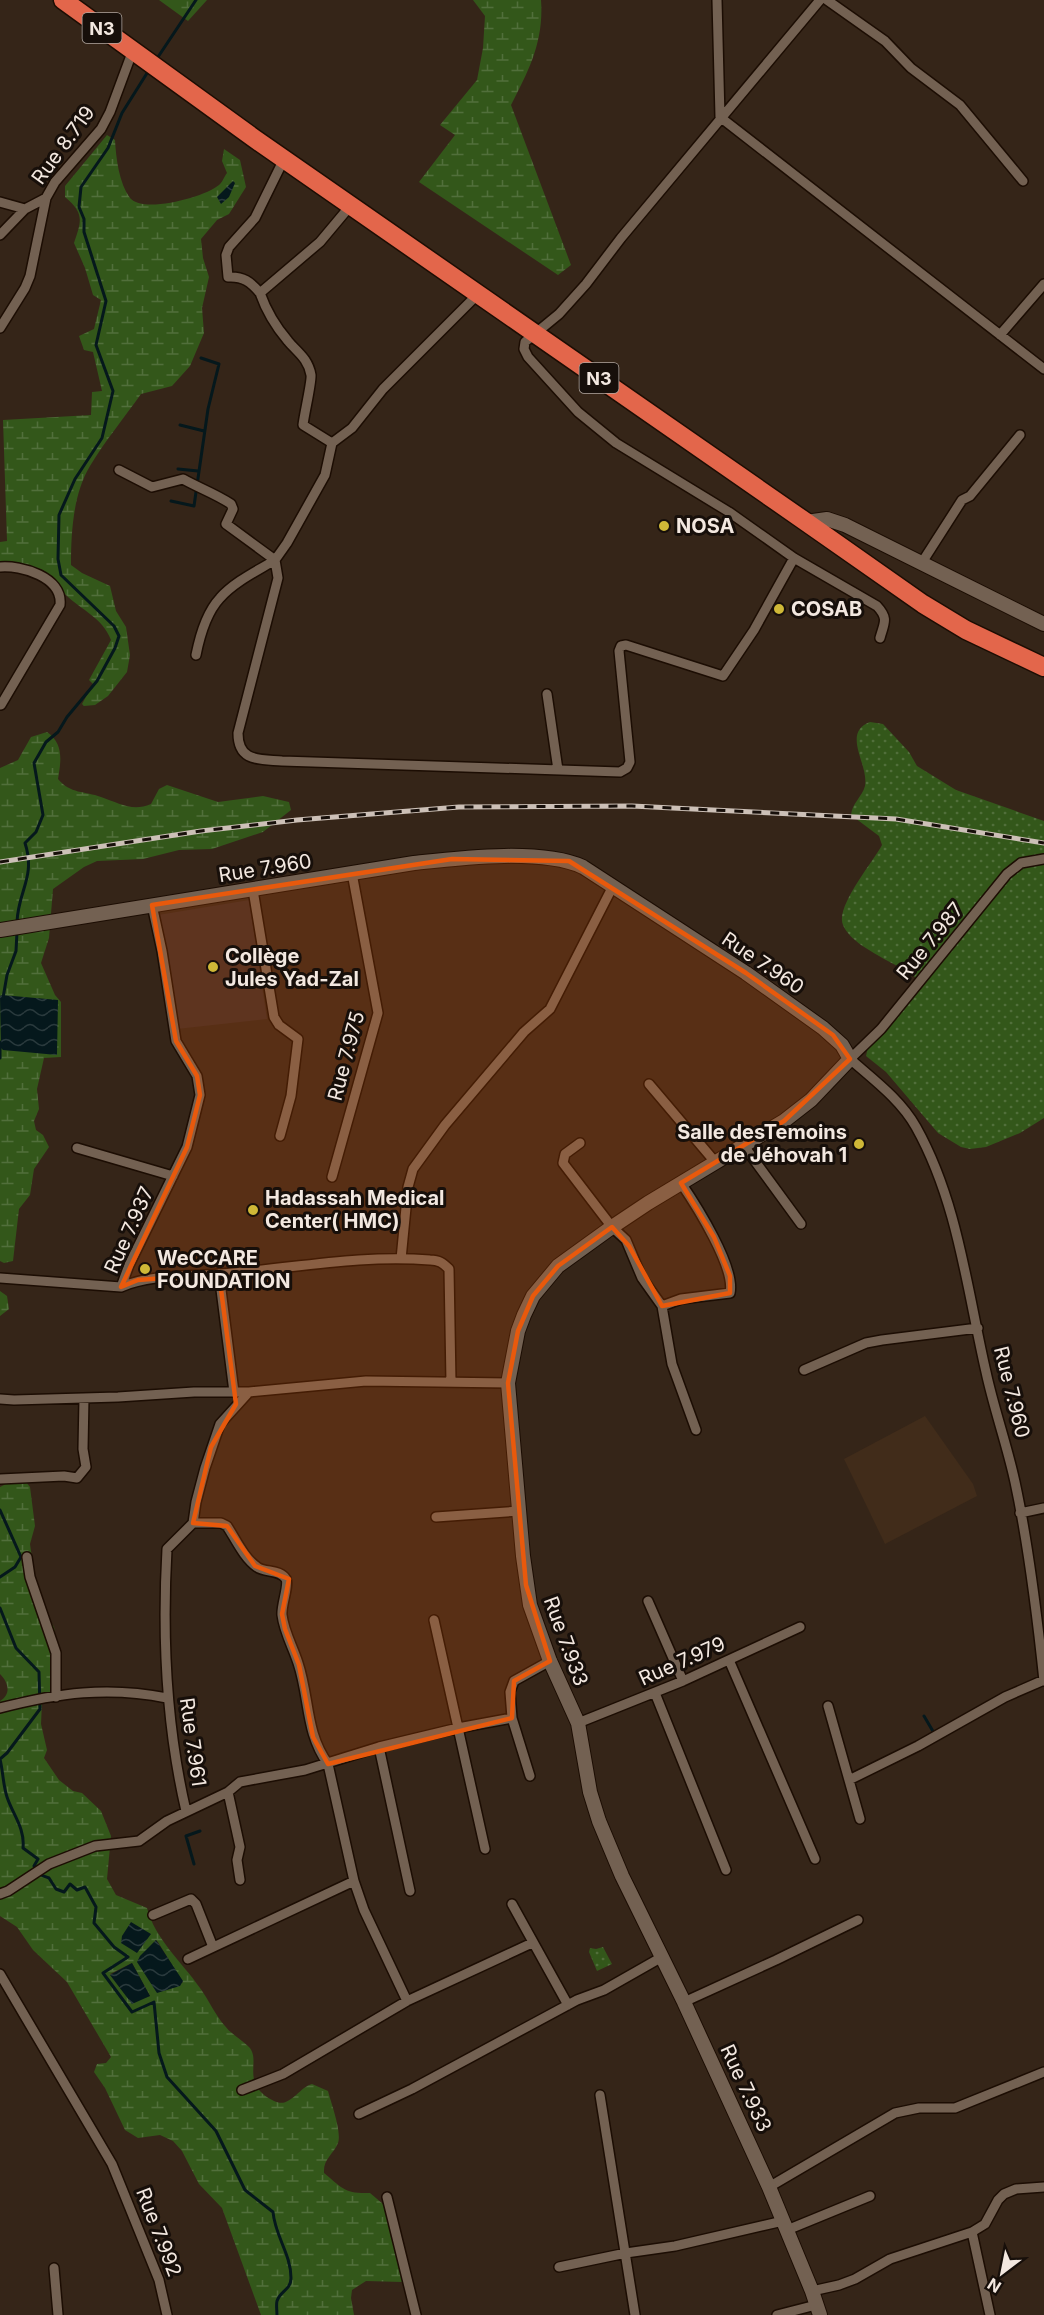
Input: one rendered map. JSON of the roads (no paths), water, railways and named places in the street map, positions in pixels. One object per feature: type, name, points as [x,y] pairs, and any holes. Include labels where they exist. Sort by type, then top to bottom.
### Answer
[{"type":"highway","name":"N3","points":[[63,0],[284,159],[887,580],[966,630],[1044,667]]},
{"type":"street","points":[[717,0],[720,117]]},
{"type":"street","points":[[820,0],[720,117],[586,284],[559,314],[525,342],[524,349],[528,357],[578,412],[616,443],[729,512],[794,558],[877,606],[884,614],[885,621],[880,639]]},
{"type":"street","points":[[827,0],[885,41],[911,68],[960,105],[1023,181]]},
{"type":"street","name":"Rue 8.719","points":[[0,328],[30,276],[46,198],[55,182],[101,129],[137,53]]},
{"type":"street","points":[[720,117],[1044,369]]},
{"type":"street","points":[[284,159],[255,218],[229,247],[226,255],[228,278],[237,276],[250,281],[260,293],[264,305],[278,328],[290,344],[300,351],[312,376],[303,425],[332,443]]},
{"type":"street","points":[[0,235],[25,209],[46,198]]},
{"type":"street","points":[[0,202],[25,209]]},
{"type":"street","points":[[260,293],[320,242],[351,205]]},
{"type":"street","points":[[1000,335],[1044,284]]},
{"type":"street","points":[[196,655],[202,628],[220,598],[244,579],[275,560],[287,543],[325,475],[332,443],[352,428],[384,389],[479,293]]},
{"type":"street","points":[[921,564],[962,500],[970,496],[1020,435]]},
{"type":"street","points":[[119,470],[153,487],[183,479],[214,493],[231,504],[233,509],[226,524],[275,560],[278,578],[238,733],[238,746],[245,755],[258,759],[620,772],[627,768],[630,762],[619,651],[621,646],[626,645],[723,676],[754,630],[794,558]]},
{"type":"street","points":[[806,522],[827,519],[837,522],[1044,624]]},
{"type":"street","points":[[0,567],[25,569],[44,578],[55,587],[61,597],[60,605],[1,705]]},
{"type":"street","points":[[547,694],[558,770]]},
{"type":"street","name":"Rue 7.960","points":[[11,928],[452,859],[551,857],[583,867],[746,973],[823,1028],[842,1045],[850,1059],[906,1111],[921,1137],[951,1217],[978,1328],[986,1373],[1015,1483],[1035,1595],[1044,1680]]},
{"type":"street","name":"Rue 7.987","points":[[850,1059],[881,1029],[1007,874],[1021,863],[1044,859]]},
{"type":"street","name":"Rue 7.975","points":[[332,1177],[378,1013],[352,873]]},
{"type":"street","points":[[401,1259],[412,1169],[445,1125],[524,1032],[550,1009],[613,886]]},
{"type":"street","points":[[253,890],[274,1017],[279,1025],[298,1039],[291,1096],[280,1136]]},
{"type":"street","name":"Rue 7.937","points":[[121,1287],[129,1265],[187,1147],[200,1095],[197,1076],[176,1041],[162,951],[152,905]]},
{"type":"street","name":"Rue 7.933","points":[[818,2310],[769,2187],[684,2002],[622,1876],[599,1821],[590,1792],[578,1723],[535,1622],[526,1585],[508,1383],[519,1331],[533,1296],[558,1266],[612,1227],[784,1121],[811,1100],[850,1059]]},
{"type":"street","points":[[649,1084],[716,1163]]},
{"type":"street","points":[[580,1143],[565,1154],[563,1163],[629,1246],[642,1278],[662,1306],[672,1364],[696,1430]]},
{"type":"street","points":[[744,1146],[801,1224]]},
{"type":"street","points":[[77,1148],[173,1176]]},
{"type":"street","points":[[662,1306],[681,1299],[730,1293],[732,1287],[730,1276],[714,1237],[681,1183]]},
{"type":"street","name":"Rue 7.937","points":[[121,1287],[138,1280],[373,1258],[442,1262],[449,1269],[451,1382]]},
{"type":"street","points":[[219,1274],[234,1392]]},
{"type":"street","points":[[0,1278],[121,1287]]},
{"type":"street","points":[[804,1370],[874,1341],[978,1328]]},
{"type":"street","points":[[0,1399],[249,1392],[366,1381],[508,1383]]},
{"type":"street","points":[[249,1392],[220,1424],[205,1468],[193,1523],[221,1523],[227,1526],[255,1566],[264,1572],[278,1573],[285,1577],[287,1584],[282,1614],[285,1629],[299,1665],[313,1737],[318,1750],[328,1764],[354,1881],[364,1910],[407,2001]]},
{"type":"street","points":[[0,1479],[64,1476],[77,1478],[83,1473],[86,1467],[83,1449],[84,1398]]},
{"type":"street","points":[[1020,1513],[1044,1508]]},
{"type":"street","points":[[436,1516],[520,1511]]},
{"type":"street","name":"Rue 7.961","points":[[193,1523],[167,1549],[165,1590],[167,1698],[179,1782],[186,1811],[228,1791],[240,1782],[328,1764],[380,1747],[512,1718]]},
{"type":"street","points":[[27,1557],[30,1578],[56,1653],[56,1696]]},
{"type":"street","points":[[648,1601],[683,1681]]},
{"type":"street","points":[[434,1620],[484,1850]]},
{"type":"street","name":"Rue 7.979","points":[[578,1723],[683,1681],[800,1627]]},
{"type":"street","points":[[729,1660],[815,1859]]},
{"type":"street","points":[[530,1776],[512,1718],[510,1692],[514,1681],[550,1661]]},
{"type":"street","points":[[849,1780],[918,1746],[1005,1697],[1044,1680]]},
{"type":"street","points":[[0,1708],[56,1696],[91,1692],[136,1692],[167,1698]]},
{"type":"street","points":[[655,1693],[726,1870]]},
{"type":"street","points":[[828,1706],[860,1819]]},
{"type":"street","points":[[380,1747],[410,1891]]},
{"type":"street","points":[[228,1791],[240,1847],[237,1860],[240,1880]]},
{"type":"street","points":[[0,1894],[49,1864],[84,1850],[95,1846],[139,1841],[186,1811]]},
{"type":"street","points":[[188,1959],[354,1881]]},
{"type":"street","points":[[153,1915],[191,1899],[196,1904],[213,1947]]},
{"type":"street","points":[[512,1904],[568,2005]]},
{"type":"street","points":[[684,2002],[858,1920]]},
{"type":"street","points":[[242,2091],[283,2074],[407,2001],[532,1943]]},
{"type":"street","points":[[359,2114],[412,2090],[568,2005],[604,1990],[662,1958]]},
{"type":"street","name":"Rue 7.992","points":[[0,1974],[6,1980],[112,2163],[159,2280],[168,2315]]},
{"type":"street","points":[[769,2187],[895,2114],[919,2108],[955,2108],[1044,2072]]},
{"type":"street","points":[[600,2095],[635,2315]]},
{"type":"street","points":[[812,2291],[839,2285],[855,2279],[890,2259],[972,2232],[985,2224],[998,2200],[1004,2194],[1017,2189],[1044,2187]]},
{"type":"street","points":[[559,2267],[785,2225],[870,2196]]},
{"type":"street","points":[[387,2197],[416,2315]]},
{"type":"street","points":[[972,2232],[990,2315]]},
{"type":"street","points":[[54,2268],[58,2315]]},
{"type":"street","points":[[777,2315],[818,2310]]},
{"type":"water","points":[[233,181],[235,183],[229,197],[221,204],[217,197]]},
{"type":"water","points":[[0,996],[58,1000],[57,1055],[1,1048]]},
{"type":"water","points":[[131,1922],[151,1934],[137,1953],[121,1943],[122,1936]]},
{"type":"water","points":[[156,1940],[183,1981],[180,1986],[157,1993],[137,1962]]},
{"type":"water","points":[[132,1963],[150,1996],[132,2004],[110,1975]]},
{"type":"waterway","points":[[156,60],[196,0]]},
{"type":"waterway","points":[[17,922],[28,875],[29,865],[25,843],[36,832],[43,815],[34,763],[46,742],[58,732],[67,717],[97,681],[119,636],[114,626],[61,575],[58,559],[59,515],[75,479],[102,438],[113,391],[96,345],[106,301],[84,232],[84,219],[79,207],[81,187],[108,148],[122,113],[149,70]]},
{"type":"waterway","points":[[171,501],[194,506],[208,409],[219,364],[201,358]]},
{"type":"waterway","points":[[180,425],[204,431]]},
{"type":"waterway","points":[[178,469],[198,471]]},
{"type":"waterway","points":[[3,998],[7,975],[16,951],[17,932]]},
{"type":"waterway","points":[[0,1042],[0,1058]]},
{"type":"waterway","points":[[0,1510],[21,1557],[15,1567],[0,1577]]},
{"type":"waterway","points":[[0,1608],[16,1648],[39,1672],[40,1709],[0,1759],[9,1804],[22,1834],[23,1848],[38,1859],[34,1866],[36,1871],[49,1878],[56,1889],[64,1892],[70,1884],[77,1890],[85,1887],[96,1907],[94,1923],[114,1947],[128,1957],[103,1973],[132,2012],[154,2002],[159,2053],[167,2077],[216,2131],[245,2190],[273,2212],[291,2278],[291,2282],[277,2301],[277,2315]]},
{"type":"waterway","points":[[924,1716],[934,1733]]},
{"type":"waterway","points":[[194,1864],[186,1836],[200,1831]]},
{"type":"railway","points":[[0,862],[201,831],[297,820],[459,807],[632,806],[896,819],[1044,843]]},
{"type":"place","name":"NOSA","points":[[664,526]]},
{"type":"place","name":"COSAB","points":[[779,609]]},
{"type":"place","name":"Collège Jules Yad-Zal","points":[[213,967]]},
{"type":"place","name":"Salle desTemoins de Jéhovah 1","points":[[859,1144]]},
{"type":"place","name":"Hadassah Medical Center( HMC)","points":[[253,1210]]},
{"type":"place","name":"WeCCARE FOUNDATION","points":[[145,1269]]}]
